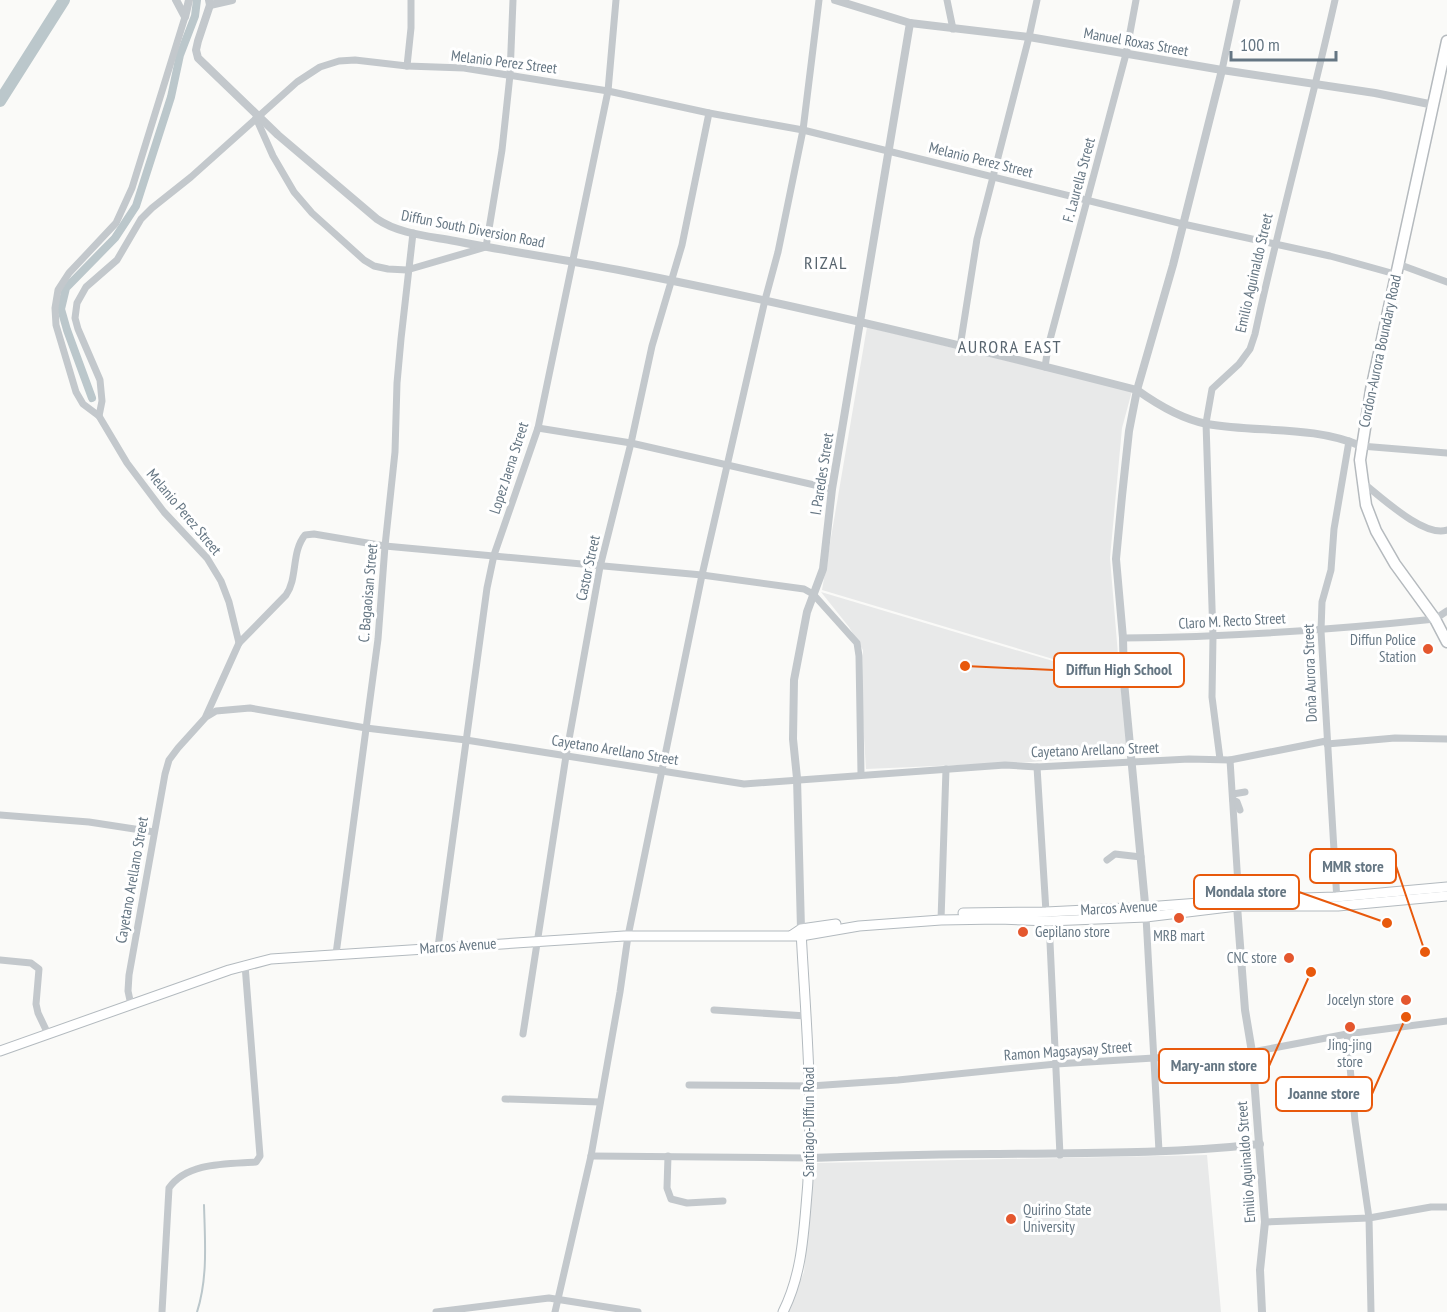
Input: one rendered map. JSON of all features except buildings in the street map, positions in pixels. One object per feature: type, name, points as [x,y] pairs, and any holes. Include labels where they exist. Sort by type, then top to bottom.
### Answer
[{"type":"main road","name":"Cordon-Aurora Boundary Road","points":[[1447,40],[1444,70],[1396,269],[1361,446],[1362,482],[1366,505],[1376,531],[1395,564],[1436,619],[1447,642]]},
{"type":"main road","name":"Marcos Avenue","points":[[1337,902],[1447,886]]},
{"type":"main road","name":"Marcos Avenue","points":[[0,1051],[245,965],[271,960],[628,936],[798,933],[941,917],[999,919],[1146,912],[1238,903],[1337,902],[1447,896]]},
{"type":"main road","name":"Santiago-Diffun Road","points":[[783,1312],[796,1282],[802,1254],[811,1158],[811,1086],[798,933]]},
{"type":"street","points":[[176,0],[185,17]]},
{"type":"street","points":[[99,416],[83,404],[76,392],[56,325],[55,308],[58,290],[69,273],[116,223],[132,188],[189,0]]},
{"type":"street","points":[[209,2],[232,0]]},
{"type":"street","points":[[407,66],[411,0]]},
{"type":"street","points":[[257,117],[294,192],[312,213],[363,260],[374,266],[407,270],[486,247],[502,150],[510,75],[513,0]]},
{"type":"street","name":"Lopez Jaena Street","points":[[438,947],[487,588],[494,555],[538,428],[608,91],[616,0]]},
{"type":"street","points":[[555,1312],[591,1156],[628,936],[702,575],[778,252],[802,130],[819,0]]},
{"type":"street","name":"Manuel Roxas Street","points":[[835,0],[910,23],[1029,37],[1375,93],[1434,105]]},
{"type":"street","points":[[947,0],[953,29]]},
{"type":"street","points":[[960,347],[977,239],[1037,0]]},
{"type":"street","name":"F. Laurella Street","points":[[1045,367],[1048,347],[1126,54],[1136,0]]},
{"type":"street","points":[[1159,1151],[1146,912],[1124,682],[1123,638],[1116,559],[1129,431],[1137,390],[1173,265],[1222,70],[1237,0]]},
{"type":"street","name":"Emilio Aguinaldo Street","points":[[1220,759],[1212,697],[1213,637],[1206,423],[1212,389],[1250,349],[1255,334],[1274,244],[1316,85],[1335,0]]},
{"type":"street","name":"Diffun South Diversion Road","points":[[209,2],[196,50],[198,58],[257,117],[377,219],[394,228],[765,300],[1137,390]]},
{"type":"street","name":"I. Paredes Street","points":[[798,933],[797,778],[793,739],[794,680],[807,612],[823,569],[832,489],[910,23]]},
{"type":"street","name":"Melanio Perez Street","points":[[240,643],[225,591],[207,558],[164,512],[127,464],[99,416],[102,401],[100,380],[78,329],[75,318],[77,303],[86,287],[117,260],[141,219],[297,82],[320,67],[339,61],[355,60],[407,66],[464,68],[608,91],[802,130],[1183,224],[1447,282]]},
{"type":"street","name":"Castor Street","points":[[523,1034],[566,756],[600,567],[631,443],[652,345],[682,245],[709,113]]},
{"type":"street","name":"C. Bagaoisan Street","points":[[336,954],[378,639],[395,452],[397,383],[407,270],[413,233]]},
{"type":"street","points":[[1137,390],[1158,405],[1181,416],[1206,423],[1297,431],[1349,441],[1361,446],[1447,453]]},
{"type":"street","points":[[538,428],[631,443],[727,467],[832,489]]},
{"type":"street","name":"Doña Aurora Street","points":[[1337,902],[1321,631],[1322,602],[1331,570],[1334,530],[1349,441]]},
{"type":"street","points":[[1362,482],[1423,527],[1436,531],[1447,530]]},
{"type":"street","points":[[206,717],[240,643],[286,596],[291,587],[300,542],[305,535],[314,534],[385,546],[702,575],[804,589],[813,594],[857,643],[861,774]]},
{"type":"street","points":[[1436,619],[1447,611]]},
{"type":"street","name":"Claro M. Recto Street","points":[[1123,638],[1213,637],[1321,631],[1436,619]]},
{"type":"street","name":"Cayetano Arellano Street","points":[[130,1005],[129,975],[169,760],[206,717],[216,711],[250,708],[366,728],[466,740],[744,784],[797,778],[1005,765],[1037,767],[1230,760],[1327,742],[1395,738],[1447,740]]},
{"type":"street","name":"Emilio Aguinaldo Street","points":[[1230,760],[1245,1010],[1252,1052],[1265,1222],[1260,1270],[1262,1312]]},
{"type":"street","points":[[1037,767],[1060,1155]]},
{"type":"street","points":[[941,917],[946,769]]},
{"type":"street","points":[[1240,810],[1233,797],[1245,792]]},
{"type":"street","points":[[0,814],[89,822],[154,832]]},
{"type":"street","points":[[1107,860],[1115,854],[1141,857]]},
{"type":"street","points":[[0,960],[31,963],[39,969],[36,1004],[48,1034]]},
{"type":"street","points":[[162,1312],[169,1188],[174,1181],[198,1168],[256,1162],[260,1156],[245,965]]},
{"type":"street","points":[[714,1010],[806,1016]]},
{"type":"street","name":"Ramon Magsaysay Street","points":[[690,1085],[811,1086],[898,1080],[1056,1064],[1252,1052],[1347,1034],[1447,1021]]},
{"type":"street","points":[[1347,1034],[1355,1121],[1369,1218],[1371,1312]]},
{"type":"street","points":[[505,1099],[600,1102]]},
{"type":"street","points":[[591,1156],[811,1158],[1060,1155],[1210,1149],[1260,1144]]},
{"type":"street","points":[[668,1156],[667,1188],[671,1198],[687,1203],[723,1201]]},
{"type":"street","points":[[1265,1222],[1369,1218],[1431,1207],[1447,1207]]},
{"type":"street","points":[[436,1312],[538,1299],[638,1312]]},
{"type":"shaded area","points":[[867,327],[1132,391],[1122,428],[1110,558],[1120,679],[822,590]]},
{"type":"shaded area","points":[[821,592],[1120,681],[1128,754],[1031,762],[866,769],[862,706],[863,650],[849,627]]},
{"type":"shaded area","name":"Quirino State University","points":[[1207,1155],[1221,1312],[787,1312],[804,1272],[813,1166],[816,1163]]},
{"type":"waterway","points":[[0,101],[64,0]]},
{"type":"waterway","points":[[92,398],[61,309],[66,288],[115,238],[136,206],[171,97],[180,55],[195,16],[197,0]]},
{"type":"waterway","points":[[197,1312],[204,1273],[204,1205]]},
{"type":"place","name":"Diffun Police Station","points":[[1428,649]]},
{"type":"place","name":"Diffun High School","points":[[965,666]]},
{"type":"place","name":"MRB mart","points":[[1179,918]]},
{"type":"place","name":"Mondala store","points":[[1387,923]]},
{"type":"place","name":"Gepilano store","points":[[1023,932]]},
{"type":"place","name":"MMR store","points":[[1425,952]]},
{"type":"place","name":"CNC store","points":[[1289,958]]},
{"type":"place","name":"Mary-ann store","points":[[1311,972]]},
{"type":"place","name":"Jocelyn store","points":[[1406,1000]]},
{"type":"place","name":"Joanne store","points":[[1406,1017]]},
{"type":"place","name":"Jing-jing store","points":[[1350,1027]]},
{"type":"place","name":"Quirino State University","points":[[1011,1219]]},
{"type":"district","name":"RIZAL","points":[[826,263]]},
{"type":"district","name":"AURORA EAST","points":[[1010,347]]}]
